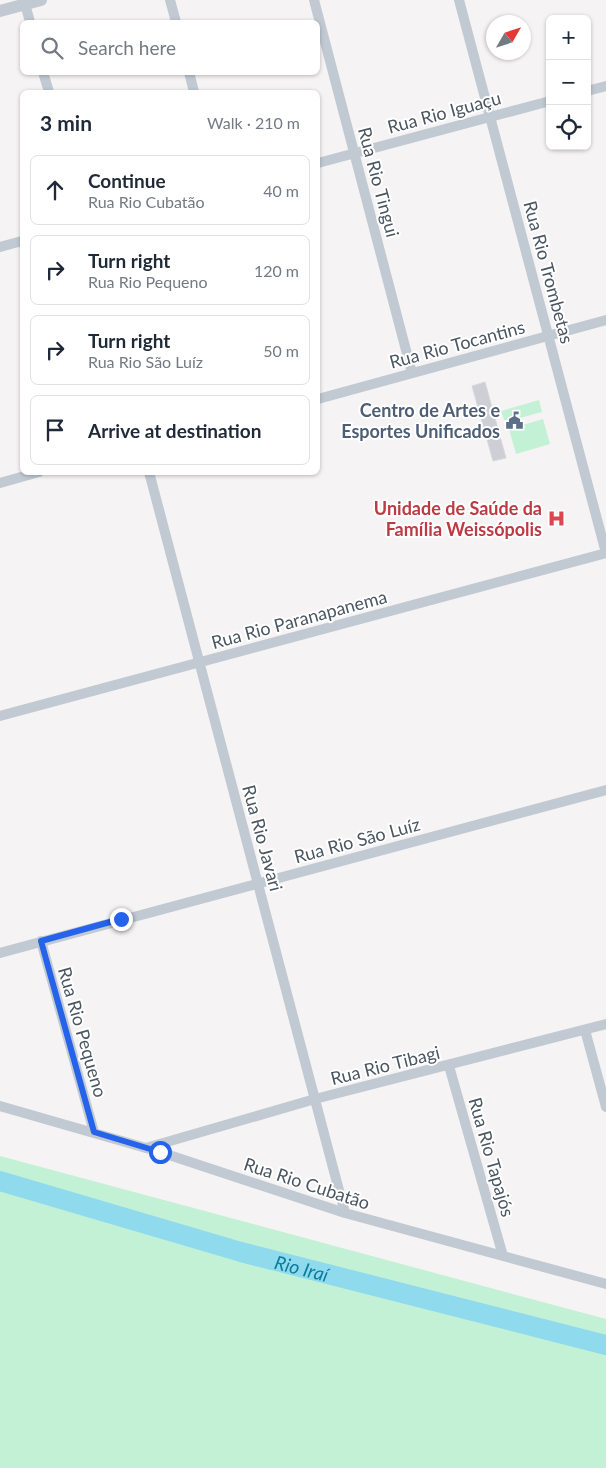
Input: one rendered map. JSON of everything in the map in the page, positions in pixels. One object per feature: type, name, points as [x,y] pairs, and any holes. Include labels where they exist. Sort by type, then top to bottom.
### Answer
[{"type":"street","points":[[0,11],[24,2],[41,0]]},
{"type":"street","points":[[170,0],[175,20]]},
{"type":"street","name":"Rua Rio Tingui","points":[[314,0],[319,20]]},
{"type":"street","name":"Rua Rio Trombetas","points":[[459,0],[606,553]]},
{"type":"street","points":[[24,2],[29,20]]},
{"type":"street","name":"Rua Rio Tingui","points":[[320,23],[412,373]]},
{"type":"street","points":[[44,75],[48,90]]},
{"type":"street","points":[[190,75],[194,90]]},
{"type":"street","points":[[591,90],[606,86]]},
{"type":"street","name":"Rua Rio Iguaçu","points":[[320,162],[546,102]]},
{"type":"street","points":[[0,247],[20,242]]},
{"type":"street","name":"Rua Rio Tocantins","points":[[320,398],[606,320]]},
{"type":"street","points":[[0,483],[28,475]]},
{"type":"street","name":"Rua Rio Javari","points":[[150,475],[345,1213]]},
{"type":"street","name":"Rua Rio Paranapanema","points":[[0,716],[606,553]]},
{"type":"street","name":"Rua Rio São Luíz","points":[[0,952],[606,790]]},
{"type":"street","name":"Rua Rio Pequeno","points":[[41,941],[94,1132]]},
{"type":"street","name":"Rua Rio Tibagi","points":[[145,1149],[315,1099],[606,1024]]},
{"type":"street","points":[[585,1030],[606,1108]]},
{"type":"street","name":"Rua Rio Tapajós","points":[[449,1066],[504,1256]]},
{"type":"street","name":"Rua Rio Cubatão","points":[[0,1106],[160,1152],[345,1213],[606,1284]]},
{"type":"street","name":"Rua Rio Tibagi","points":[[160,1152],[173,1140]]},
{"type":"green space","points":[[539,400],[542,412],[505,422],[501,411]]},
{"type":"green space","points":[[543,419],[550,444],[516,454],[509,429]]},
{"type":"green space","points":[[0,1156],[606,1319],[606,1468],[0,1468]]},
{"type":"building","points":[[485,382],[506,458],[493,461],[472,386]]},
{"type":"waterway","name":"Rio Iraí","points":[[0,1181],[241,1252],[606,1345]]},
{"type":"place","name":"Centro de Artes e Esportes Unificados","points":[[514,420]]},
{"type":"place","name":"Unidade de Saúde da Família Weissópolis","points":[[556,518]]},
{"type":"route","points":[[121,919],[41,941],[94,1132],[160,1152]]}]
